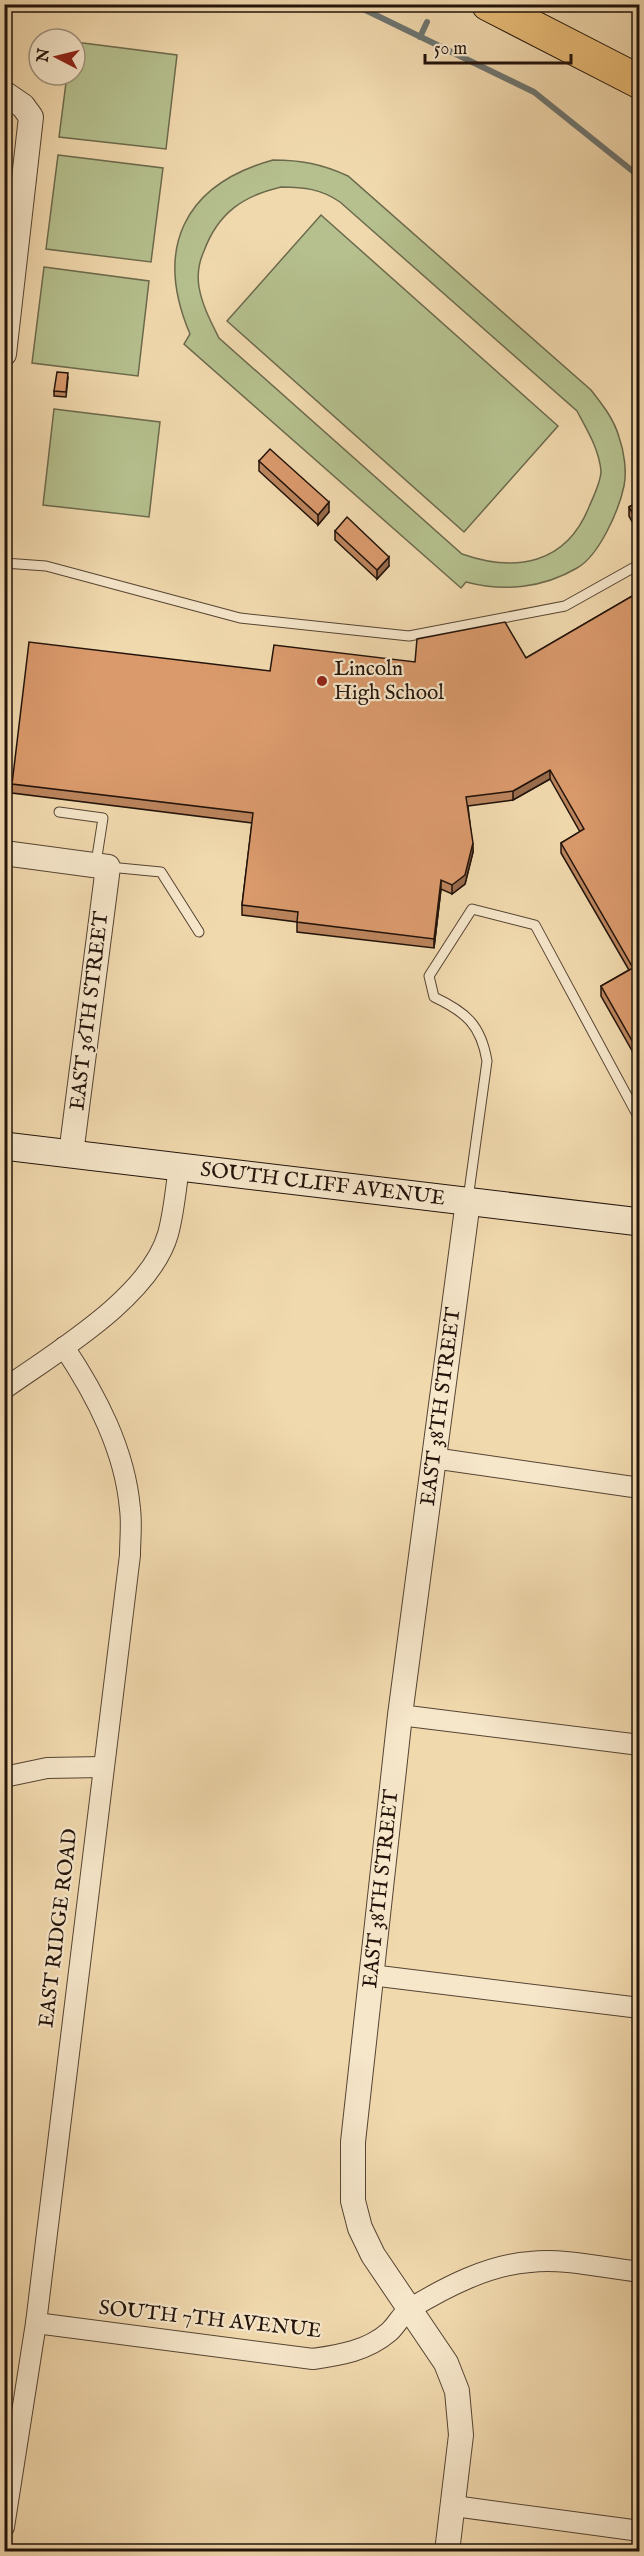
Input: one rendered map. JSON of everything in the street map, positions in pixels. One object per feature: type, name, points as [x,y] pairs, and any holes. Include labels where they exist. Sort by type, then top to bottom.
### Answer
[{"type":"highway","points":[[488,4],[639,82]]},
{"type":"main road","name":"SOUTH CLIFF AVENUE","points":[[4,1146],[639,1222]]},
{"type":"street","points":[[4,93],[23,106],[32,117],[8,291],[4,354]]},
{"type":"street","points":[[4,853],[102,866]]},
{"type":"street","name":"EAST 36TH STREET","points":[[71,1154],[102,866]]},
{"type":"street","points":[[4,1389],[64,1347],[127,1297],[148,1273],[167,1235],[179,1166]]},
{"type":"street","name":"EAST 38TH STREET","points":[[447,2552],[461,2435],[457,2391],[446,2362],[372,2254],[360,2228],[353,2201],[353,2142],[400,1715],[468,1201]]},
{"type":"street","name":"EAST RIDGE ROAD","points":[[4,2527],[36,2323],[102,1767],[130,1555],[130,1508],[121,1461],[108,1425],[89,1384],[64,1347]]},
{"type":"street","points":[[433,1458],[639,1488]]},
{"type":"street","points":[[400,1715],[639,1745]]},
{"type":"street","points":[[4,1778],[47,1768],[102,1767]]},
{"type":"street","points":[[371,1975],[639,2008]]},
{"type":"street","name":"SOUTH 7TH AVENUE","points":[[36,2323],[313,2360],[352,2354],[389,2332],[408,2309],[471,2277],[530,2261],[568,2263],[639,2272]]},
{"type":"street","points":[[454,2506],[639,2531]]},
{"type":"lane","points":[[4,563],[46,566],[240,618],[409,636],[566,606],[639,564]]},
{"type":"lane","points":[[59,812],[103,818],[102,866],[161,872],[199,932]]},
{"type":"lane","points":[[468,1201],[487,1061],[483,1039],[459,1009],[434,997],[429,976],[472,909],[534,925],[639,1120]]},
{"type":"green space","points":[[87,44],[177,55],[166,149],[59,137],[65,87],[87,87]]},
{"type":"green space","points":[[58,155],[163,168],[151,262],[46,249]]},
{"type":"green space","points":[[273,160],[283,160],[329,168],[348,176],[591,390],[617,430],[624,455],[625,474],[624,486],[613,519],[593,554],[585,562],[564,575],[537,584],[495,587],[466,582],[461,588],[184,344],[190,334],[180,303],[175,274],[177,248],[184,224],[198,204],[217,186],[242,171]],"holes":[[[281,187],[305,188],[340,202],[577,411],[595,447],[601,475],[595,494],[579,526],[567,541],[553,552],[520,563],[501,563],[462,554],[219,338],[200,294],[198,282],[201,260],[210,238],[224,216],[234,208],[255,195]]]},
{"type":"green space","points":[[321,215],[558,426],[464,532],[227,321]]},
{"type":"green space","points":[[44,267],[149,281],[138,376],[32,363]]},
{"type":"green space","points":[[54,409],[160,422],[149,517],[43,505]]},
{"type":"building","points":[[57,372],[68,373],[66,392],[54,391]]},
{"type":"building","points":[[270,449],[329,502],[318,515],[259,461]]},
{"type":"building","points":[[639,501],[639,525],[629,507]]},
{"type":"building","points":[[347,517],[389,557],[377,570],[335,531]]},
{"type":"building","points":[[639,592],[639,1053],[601,986],[633,968],[561,843],[584,829],[550,770],[513,791],[466,797],[473,843],[465,875],[452,885],[441,880],[434,939],[297,922],[298,912],[242,905],[253,813],[12,784],[29,642],[270,671],[274,645],[415,662],[417,639],[505,622],[526,658]]},
{"type":"waterway","points":[[353,4],[534,92],[640,177]]},
{"type":"waterway","points":[[420,37],[427,22]]},
{"type":"place","name":"Lincoln High School","points":[[322,681]]}]
